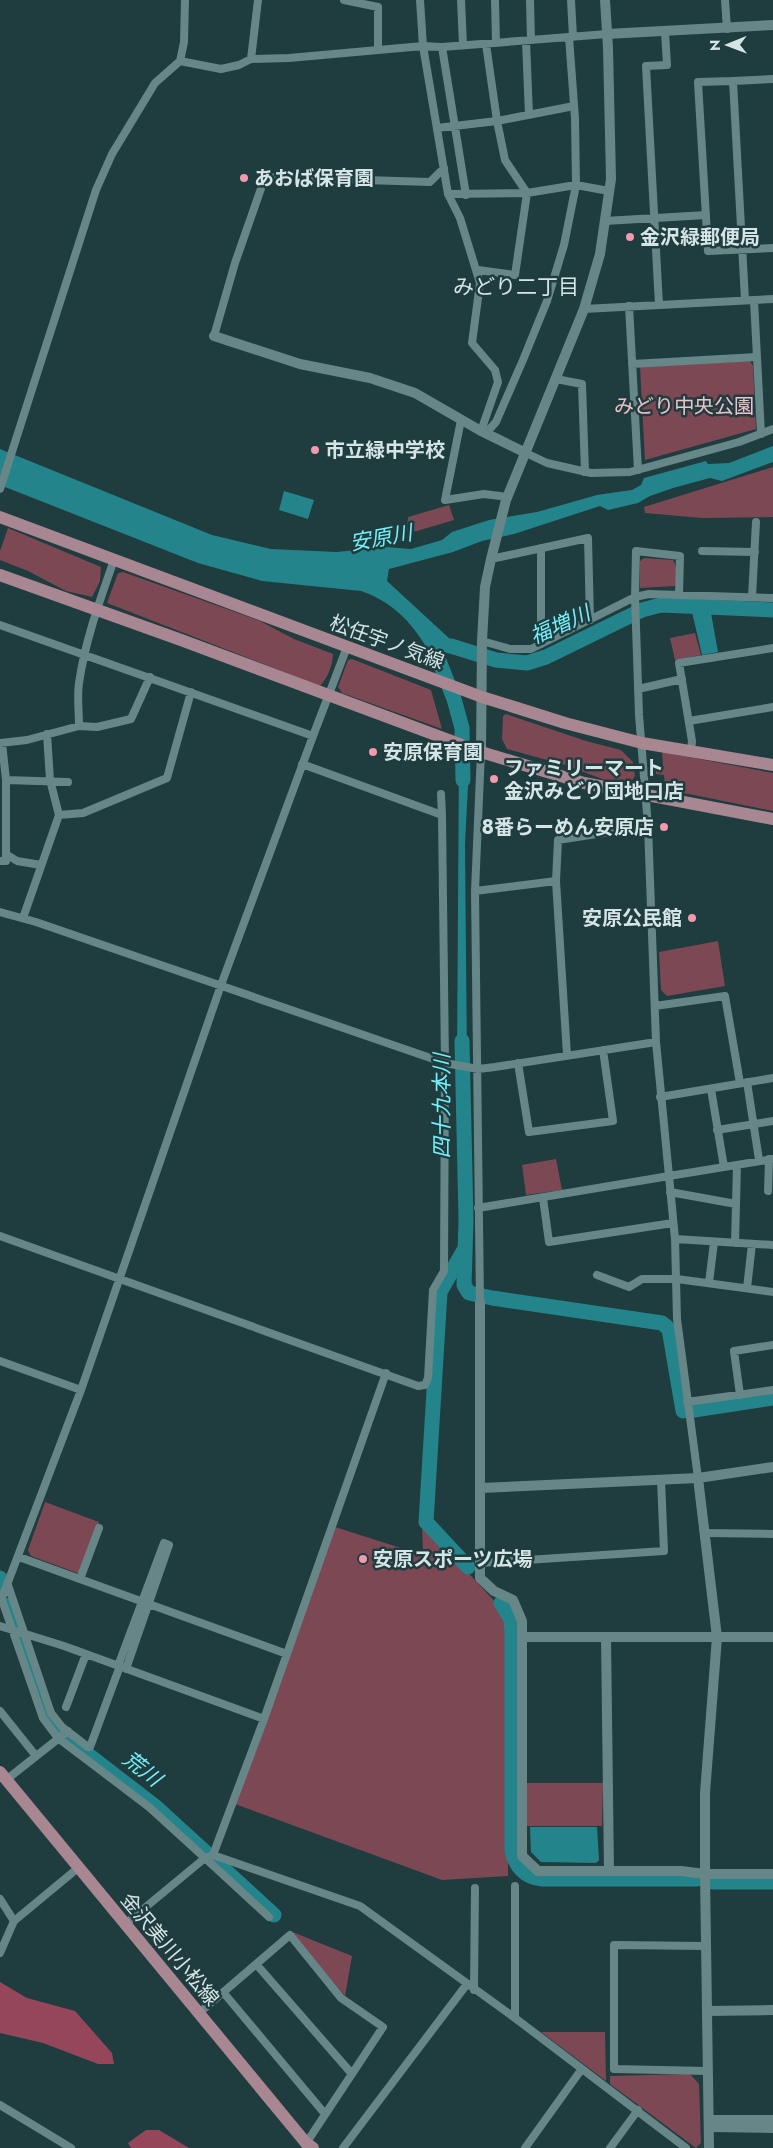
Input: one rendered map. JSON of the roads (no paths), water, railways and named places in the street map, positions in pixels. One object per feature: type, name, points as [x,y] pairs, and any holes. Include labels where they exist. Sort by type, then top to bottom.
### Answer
[{"type":"main road","name":"松任宇ノ気線","points":[[0,517],[482,697],[565,723],[642,743],[773,765]]},
{"type":"main road","points":[[0,575],[481,752],[584,782],[646,796],[773,819]]},
{"type":"main road","name":"金沢美川小松線","points":[[3,1776],[308,2146]]},
{"type":"street","points":[[0,489],[86,220],[112,154],[155,83],[180,61],[184,42],[185,0]]},
{"type":"street","points":[[251,59],[258,0]]},
{"type":"street","points":[[344,0],[378,7],[378,49]]},
{"type":"street","points":[[420,0],[423,46],[448,194],[460,218],[478,270],[480,283],[472,343],[495,370],[498,382],[483,432]]},
{"type":"street","points":[[461,0],[463,45]]},
{"type":"street","points":[[494,0],[496,43]]},
{"type":"street","points":[[529,115],[530,0]]},
{"type":"street","points":[[483,432],[496,422],[547,301],[564,245],[576,185],[571,0]]},
{"type":"street","points":[[605,0],[611,170],[600,254],[584,308],[502,514],[485,587],[475,891],[480,1291],[480,1578],[494,1591],[514,1600],[522,1621],[522,1856],[538,1871],[681,1871],[705,1874],[773,1874]]},
{"type":"street","points":[[725,0],[727,29]]},
{"type":"street","points":[[180,61],[221,69],[239,65],[251,59],[289,58],[378,49],[423,46],[442,47],[606,34],[727,29],[773,25]]},
{"type":"street","points":[[659,304],[646,66],[667,65],[665,32]]},
{"type":"street","points":[[478,270],[515,275],[527,194],[506,160],[497,121],[486,44]]},
{"type":"street","points":[[442,47],[466,195]]},
{"type":"street","points":[[773,79],[698,82],[708,251],[773,248]]},
{"type":"street","points":[[733,81],[745,300]]},
{"type":"street","points":[[437,128],[497,121],[574,106]]},
{"type":"street","points":[[444,168],[430,182],[268,177],[264,180],[234,263],[214,336],[300,364],[370,378],[415,393],[483,432],[547,463],[585,472],[638,470],[737,443],[773,429]]},
{"type":"street","points":[[448,194],[527,194],[576,185],[609,191]]},
{"type":"street","points":[[605,221],[706,215]]},
{"type":"street","points":[[584,308],[773,298]]},
{"type":"street","points":[[754,300],[761,434]]},
{"type":"street","points":[[629,306],[638,470]]},
{"type":"street","points":[[632,364],[757,357]]},
{"type":"street","points":[[556,379],[582,384],[585,472]]},
{"type":"street","points":[[462,420],[445,500],[484,494],[508,497]]},
{"type":"street","points":[[752,597],[756,522]]},
{"type":"street","points":[[491,559],[588,538],[590,620]]},
{"type":"street","points":[[541,548],[542,644]]},
{"type":"street","points":[[702,550],[755,552]]},
{"type":"street","points":[[679,595],[680,556],[636,551],[635,601],[638,689],[648,826],[656,1042],[660,1097],[675,1239],[677,1319],[717,1637],[705,1794],[705,1946],[710,2148]]},
{"type":"street","points":[[79,726],[79,686],[84,654],[96,610],[114,560]]},
{"type":"street","points":[[482,645],[510,649],[532,649],[590,620],[649,594],[773,598]]},
{"type":"street","points":[[0,625],[313,736]]},
{"type":"street","points":[[269,1917],[209,1856],[59,1738],[43,1718],[13,1629],[1,1601],[19,1557],[120,1279],[221,985],[347,647]]},
{"type":"street","points":[[691,751],[692,740],[679,663],[773,648]]},
{"type":"street","points":[[0,861],[6,861],[3,840],[4,785],[1,743],[27,740],[79,726],[97,727],[131,719],[150,677]]},
{"type":"street","points":[[638,689],[682,680]]},
{"type":"street","points":[[59,815],[83,814],[167,778],[191,692]]},
{"type":"street","points":[[689,721],[773,707]]},
{"type":"street","points":[[23,918],[59,815],[50,780],[46,734]]},
{"type":"street","points":[[302,764],[442,815]]},
{"type":"street","points":[[4,785],[50,780],[68,782]]},
{"type":"street","points":[[0,1236],[418,1386],[425,1384],[428,1378],[433,1290],[444,1272],[447,1063],[441,794]]},
{"type":"street","points":[[567,1055],[556,881],[558,840],[648,826]]},
{"type":"street","points":[[6,854],[17,861],[41,865]]},
{"type":"street","points":[[475,891],[556,881]]},
{"type":"street","points":[[0,912],[23,918],[447,1063],[478,1069],[656,1042]]},
{"type":"street","points":[[655,1006],[726,996],[760,1160]]},
{"type":"street","points":[[518,1063],[529,1132],[613,1121],[603,1050]]},
{"type":"street","points":[[660,1097],[773,1078]]},
{"type":"street","points":[[711,1089],[724,1167]]},
{"type":"street","points":[[718,1130],[773,1121]]},
{"type":"street","points":[[478,1208],[771,1159],[768,1191]]},
{"type":"street","points":[[735,1243],[737,1165]]},
{"type":"street","points":[[670,1192],[736,1204]]},
{"type":"street","points":[[543,1198],[549,1242],[673,1223]]},
{"type":"street","points":[[675,1239],[773,1245]]},
{"type":"street","points":[[709,1284],[714,1242]]},
{"type":"street","points":[[747,1288],[752,1244]]},
{"type":"street","points":[[597,1276],[629,1287],[642,1279],[677,1279],[773,1292]]},
{"type":"street","points":[[740,1395],[734,1350],[773,1345]]},
{"type":"street","points":[[0,1361],[80,1390]]},
{"type":"street","points":[[124,1925],[209,1856],[264,1719],[386,1373]]},
{"type":"street","points":[[687,1402],[773,1390]]},
{"type":"street","points":[[481,1488],[698,1478],[773,1468]]},
{"type":"street","points":[[480,1563],[664,1551],[661,1480]]},
{"type":"street","points":[[80,1579],[99,1528]]},
{"type":"street","points":[[704,1533],[773,1534]]},
{"type":"street","points":[[8,1585],[51,1713],[67,1732],[88,1747],[90,1747],[122,1667],[164,1543],[169,1545],[145,1603]]},
{"type":"street","points":[[19,1557],[287,1654]]},
{"type":"street","points":[[0,1626],[24,1632],[264,1719]]},
{"type":"street","points":[[523,1637],[773,1637]]},
{"type":"street","points":[[606,1638],[609,1871]]},
{"type":"street","points":[[66,1707],[86,1654]]},
{"type":"street","points":[[0,1711],[36,1756]]},
{"type":"street","points":[[3,1776],[36,1756],[67,1732]]},
{"type":"street","points":[[209,1856],[360,1906],[515,2018],[686,2148]]},
{"type":"street","points":[[0,1953],[14,1921],[78,1868]]},
{"type":"street","points":[[515,1886],[515,2018]]},
{"type":"street","points":[[474,1990],[475,1888]]},
{"type":"street","points":[[0,1899],[14,1921]]},
{"type":"street","points":[[199,2013],[290,1935],[341,1998],[383,2027],[325,2114],[308,2146]]},
{"type":"street","points":[[705,1946],[614,1945],[614,2069],[708,2071]]},
{"type":"street","points":[[256,1964],[352,2074]]},
{"type":"street","points":[[343,2148],[467,1984]]},
{"type":"street","points":[[223,1992],[325,2114]]},
{"type":"street","points":[[707,2011],[773,2010]]},
{"type":"street","points":[[525,2148],[581,2070]]},
{"type":"street","points":[[0,2104],[71,2148]]},
{"type":"street","points":[[610,2148],[638,2110]]},
{"type":"street","points":[[709,2124],[773,2120]]},
{"type":"street","points":[[709,2124],[773,2128]]},
{"type":"water","points":[[773,446],[773,462],[722,481],[710,478],[673,488],[650,496],[638,503],[608,510],[600,506],[514,534],[482,541],[453,552],[389,569],[387,581],[463,651],[469,649],[470,658],[443,652],[440,656],[446,667],[442,671],[411,625],[389,605],[371,595],[361,591],[262,581],[198,563],[0,485],[0,449],[212,535],[271,549],[337,552],[386,547],[411,549],[442,540],[452,532],[489,520],[537,512],[597,495],[632,490],[641,485],[644,478],[706,461],[708,464],[729,463]]},
{"type":"water","points":[[284,491],[314,500],[308,519],[279,510]]},
{"type":"water","points":[[692,612],[711,613],[718,652],[702,655]]},
{"type":"water","points":[[456,697],[465,725],[466,736],[458,737],[449,698]]},
{"type":"water","points":[[459,756],[469,767],[465,844],[467,1061],[457,1058]]},
{"type":"water","points":[[530,1827],[597,1827],[599,1860],[596,1863],[541,1862],[531,1852]]},
{"type":"waterway","name":"福増川","points":[[451,646],[496,660],[527,663],[546,657],[642,610],[661,605],[773,610]]},
{"type":"waterway","name":"四十九本川","points":[[436,653],[454,699],[462,728],[463,780]]},
{"type":"waterway","name":"四十九本川","points":[[462,1041],[466,1220],[464,1285],[469,1293],[492,1298],[662,1323],[669,1329],[683,1411]]},
{"type":"waterway","points":[[464,1250],[440,1292],[426,1522],[468,1567]]},
{"type":"waterway","name":"四十九本川","points":[[694,1410],[773,1398]]},
{"type":"waterway","name":"荒川","points":[[0,1578],[3,1586]]},
{"type":"waterway","points":[[501,1603],[511,1619],[512,1632],[512,1850],[518,1866],[526,1874],[542,1879],[697,1879]]},
{"type":"waterway","name":"荒川","points":[[9,1605],[17,1626]]},
{"type":"waterway","name":"荒川","points":[[20,1636],[46,1716],[60,1733],[156,1807],[274,1915]]},
{"type":"waterway","points":[[713,1882],[773,1882]]},
{"type":"place","name":"あおば保育園","points":[[244,178]]},
{"type":"place","name":"金沢緑郵便局","points":[[630,237]]},
{"type":"place","name":"市立緑中学校","points":[[315,450]]},
{"type":"place","name":"安原保育園","points":[[373,752]]},
{"type":"place","name":"ファミリーマート 金沢みどり団地口店","points":[[494,779]]},
{"type":"place","name":"8番らーめん安原店","points":[[664,827]]},
{"type":"place","name":"安原公民館","points":[[692,918]]},
{"type":"place","name":"安原スポーツ広場","points":[[363,1559]]},
{"type":"district","name":"みどり二丁目","points":[[516,287]]},
{"type":"park label","name":"みどり中央公園","points":[[684,406]]},
{"type":"water label","name":"安原川","points":[[381,538]]}]
